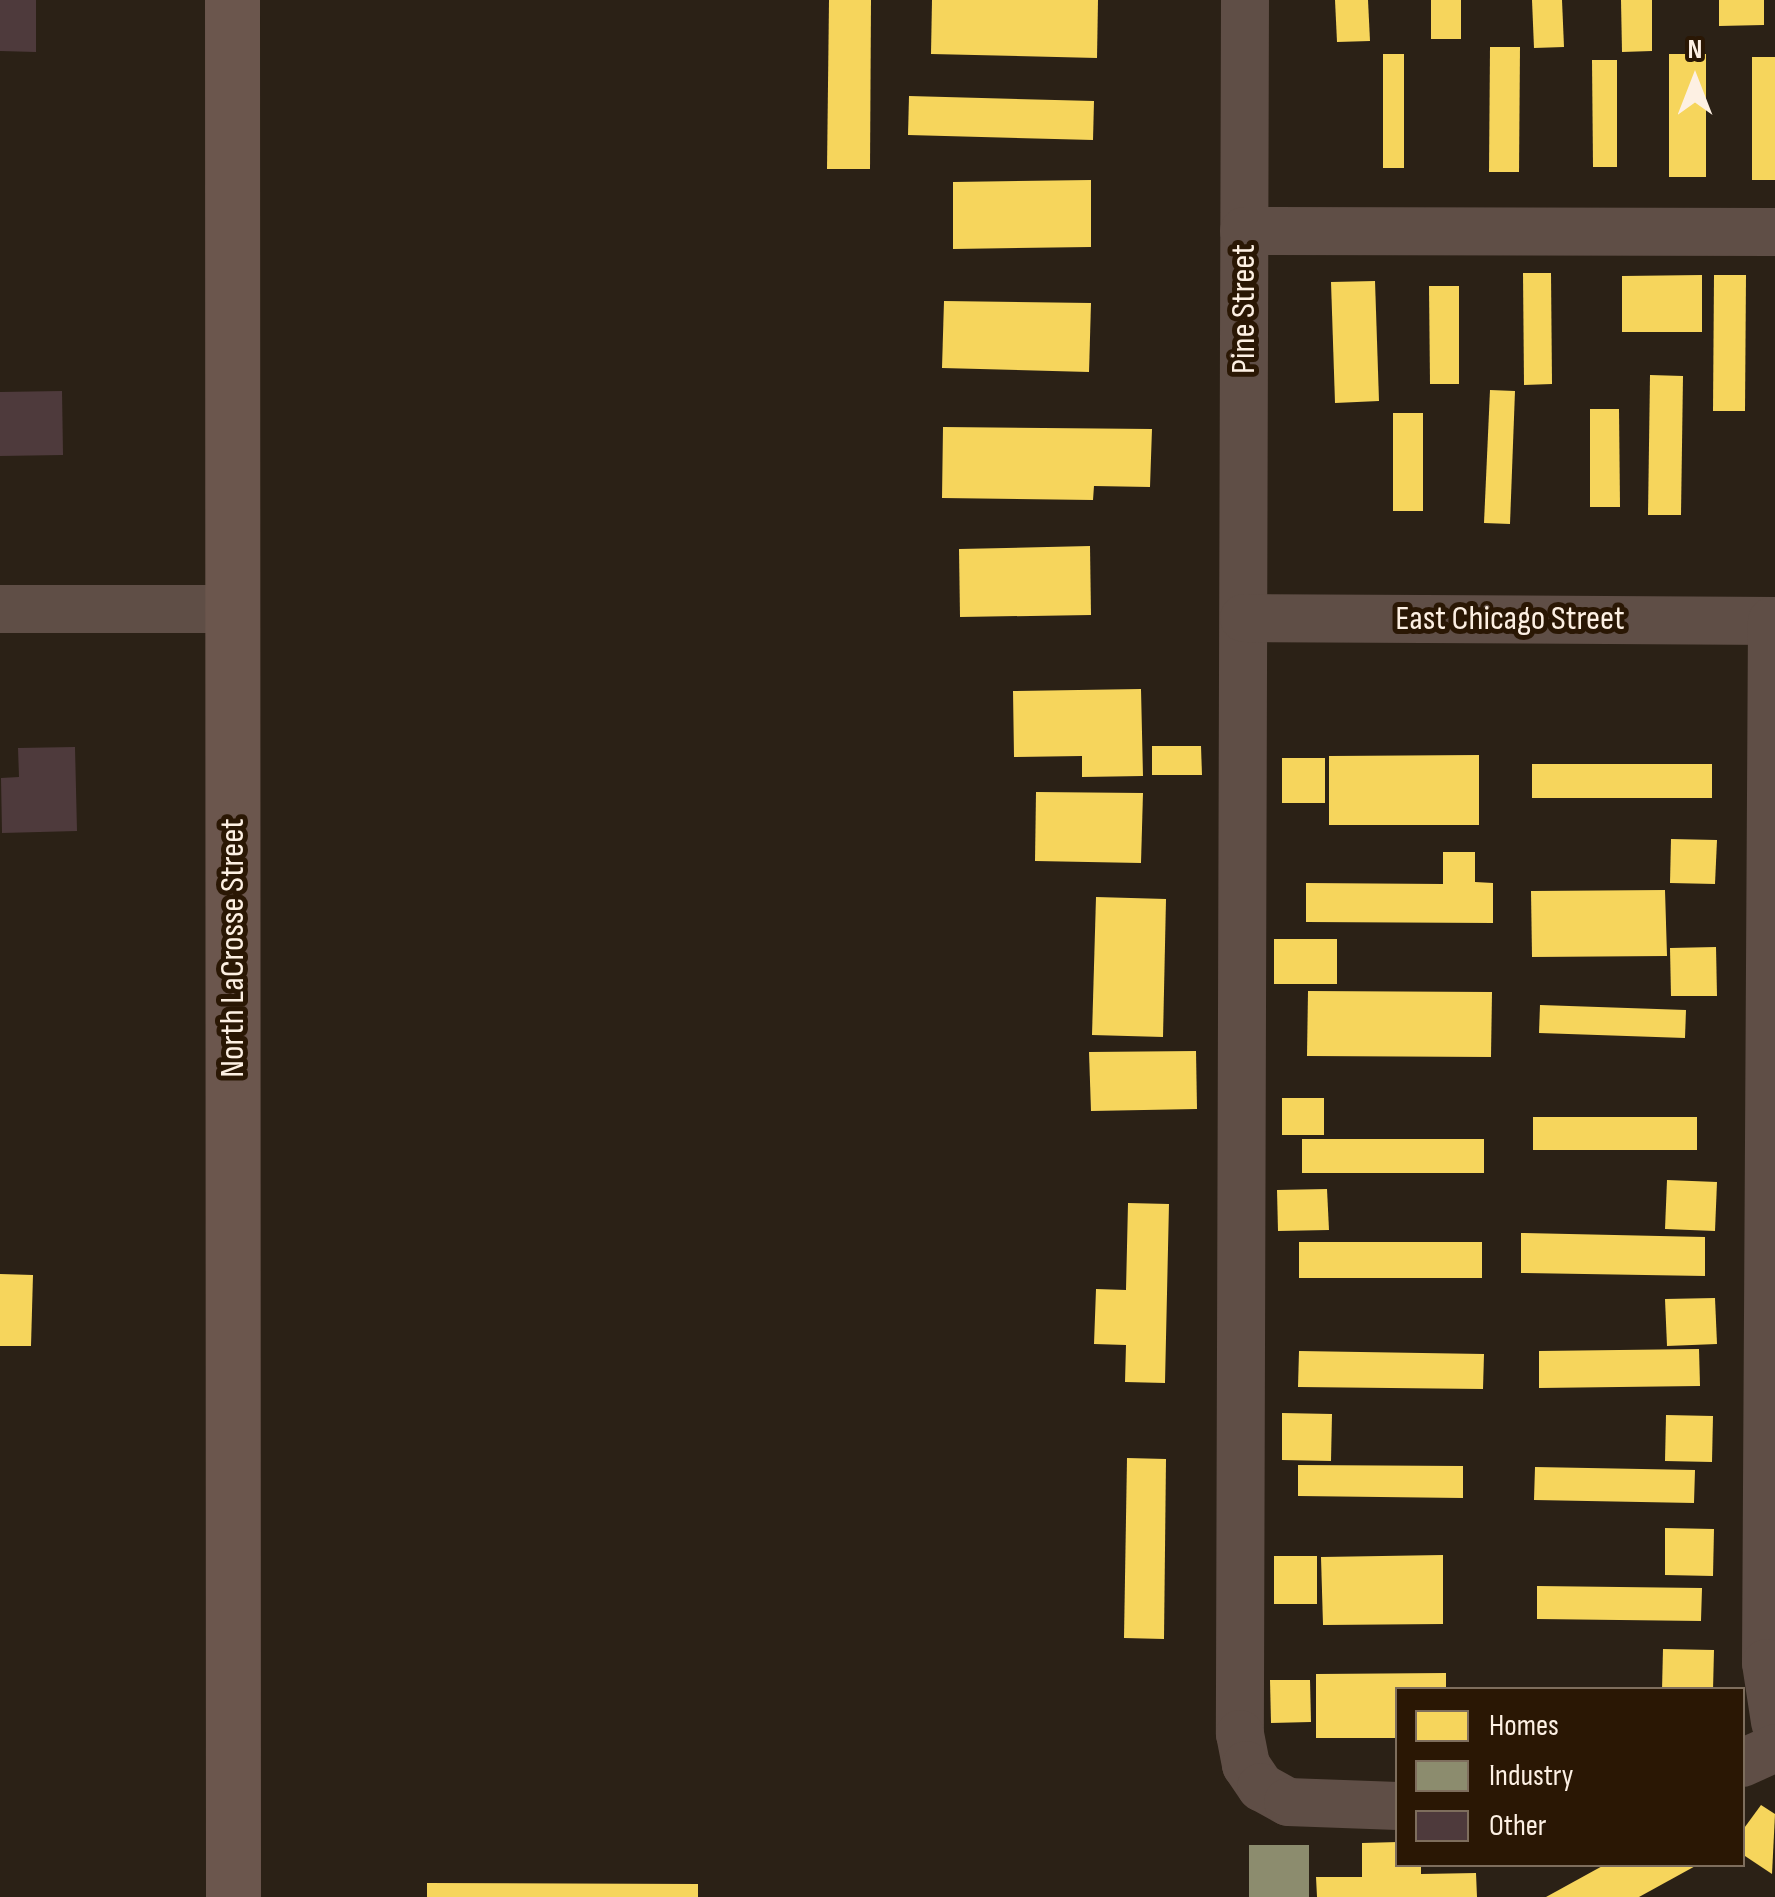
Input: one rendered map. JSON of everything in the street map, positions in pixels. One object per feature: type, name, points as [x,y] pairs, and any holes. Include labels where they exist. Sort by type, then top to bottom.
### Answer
[{"type":"main road","name":"North LaCrosse Street","points":[[232,0],[233,1897]]},
{"type":"street","name":"Pine Street","points":[[1245,0],[1240,1734],[1253,1776],[1288,1802],[1395,1806]]},
{"type":"street","points":[[1244,231],[1775,232]]},
{"type":"street","points":[[0,608],[232,609]]},
{"type":"street","name":"East Chicago Street","points":[[1244,618],[1773,620]]},
{"type":"street","points":[[1773,620],[1766,1664],[1775,1722]]},
{"type":"street","points":[[1745,1762],[1775,1748]]},
{"type":"building: Homes","points":[[829,0],[871,0],[870,169],[827,169]]},
{"type":"building: Homes","points":[[932,0],[1098,0],[1097,58],[931,54]]},
{"type":"building: Homes","points":[[1335,0],[1368,0],[1370,41],[1337,42]]},
{"type":"building: Homes","points":[[1431,0],[1461,0],[1461,39],[1431,39]]},
{"type":"building: Homes","points":[[1532,0],[1562,0],[1564,47],[1534,48]]},
{"type":"building: Homes","points":[[1621,0],[1652,0],[1652,51],[1622,52]]},
{"type":"building: Homes","points":[[1719,0],[1764,0],[1764,25],[1719,26]]},
{"type":"building: Homes","points":[[1490,47],[1520,47],[1519,172],[1489,172]]},
{"type":"building: Homes","points":[[1383,54],[1404,54],[1404,168],[1383,168]]},
{"type":"building: Homes","points":[[1669,54],[1706,54],[1706,177],[1669,177]]},
{"type":"building: Homes","points":[[1752,57],[1775,57],[1775,180],[1752,180]]},
{"type":"building: Homes","points":[[1592,60],[1617,60],[1617,167],[1593,167]]},
{"type":"building: Homes","points":[[909,96],[1094,101],[1093,140],[908,135]]},
{"type":"building: Homes","points":[[1091,180],[1091,247],[953,249],[953,182]]},
{"type":"building: Homes","points":[[1523,273],[1551,273],[1552,384],[1524,385]]},
{"type":"building: Homes","points":[[1702,275],[1702,332],[1622,332],[1622,276]]},
{"type":"building: Homes","points":[[1714,275],[1746,275],[1745,411],[1713,411]]},
{"type":"building: Homes","points":[[1375,281],[1379,401],[1335,403],[1331,282]]},
{"type":"building: Homes","points":[[1429,286],[1459,286],[1459,384],[1430,384]]},
{"type":"building: Homes","points":[[944,301],[1091,303],[1089,372],[942,368]]},
{"type":"building: Homes","points":[[1650,375],[1683,376],[1681,515],[1648,515]]},
{"type":"building: Homes","points":[[1490,390],[1515,391],[1510,524],[1484,523]]},
{"type":"building: Homes","points":[[1590,409],[1619,409],[1620,507],[1590,507]]},
{"type":"building: Homes","points":[[1393,413],[1423,413],[1423,511],[1393,511]]},
{"type":"building: Homes","points":[[943,427],[1152,429],[1150,487],[1094,486],[1093,500],[942,498]]},
{"type":"building: Homes","points":[[1090,546],[1091,615],[960,617],[959,549]]},
{"type":"building: Homes","points":[[1141,689],[1143,776],[1082,777],[1082,756],[1014,757],[1013,691]]},
{"type":"building: Homes","points":[[1152,746],[1201,746],[1202,775],[1152,775]]},
{"type":"building: Homes","points":[[1479,755],[1479,825],[1329,825],[1329,756]]},
{"type":"building: Homes","points":[[1282,758],[1325,758],[1325,803],[1282,803]]},
{"type":"building: Homes","points":[[1532,764],[1712,764],[1712,798],[1532,798]]},
{"type":"building: Homes","points":[[1036,792],[1143,793],[1141,863],[1035,861]]},
{"type":"building: Homes","points":[[1671,839],[1717,840],[1715,884],[1670,883]]},
{"type":"building: Homes","points":[[1443,852],[1475,852],[1475,882],[1493,883],[1493,923],[1306,922],[1306,883],[1443,884]]},
{"type":"building: Homes","points":[[1665,890],[1667,956],[1532,957],[1531,891]]},
{"type":"building: Homes","points":[[1096,897],[1166,899],[1163,1037],[1092,1035]]},
{"type":"building: Homes","points":[[1274,939],[1337,939],[1337,984],[1274,984]]},
{"type":"building: Homes","points":[[1716,947],[1717,996],[1671,996],[1670,948]]},
{"type":"building: Homes","points":[[1308,991],[1492,992],[1491,1057],[1307,1056]]},
{"type":"building: Homes","points":[[1540,1005],[1686,1010],[1685,1038],[1539,1033]]},
{"type":"building: Homes","points":[[1196,1051],[1197,1109],[1091,1111],[1089,1052]]},
{"type":"building: Homes","points":[[1282,1098],[1324,1098],[1324,1135],[1282,1135]]},
{"type":"building: Homes","points":[[1533,1117],[1697,1117],[1697,1150],[1533,1150]]},
{"type":"building: Homes","points":[[1302,1139],[1484,1139],[1484,1173],[1302,1173]]},
{"type":"building: Homes","points":[[1667,1180],[1717,1182],[1715,1231],[1665,1229]]},
{"type":"building: Homes","points":[[1327,1189],[1329,1230],[1278,1231],[1277,1190]]},
{"type":"building: Homes","points":[[1128,1203],[1169,1204],[1165,1383],[1125,1382],[1126,1345],[1094,1344],[1096,1289],[1126,1290]]},
{"type":"building: Homes","points":[[1521,1233],[1705,1237],[1705,1276],[1521,1273]]},
{"type":"building: Homes","points":[[1299,1242],[1482,1242],[1482,1278],[1299,1278]]},
{"type":"building: Homes","points":[[0,1274],[33,1275],[31,1346],[0,1346]]},
{"type":"building: Homes","points":[[1715,1298],[1717,1344],[1667,1346],[1665,1299]]},
{"type":"building: Homes","points":[[1699,1349],[1700,1386],[1539,1388],[1539,1351]]},
{"type":"building: Homes","points":[[1299,1351],[1484,1354],[1483,1389],[1298,1387]]},
{"type":"building: Homes","points":[[1282,1413],[1332,1414],[1331,1461],[1282,1460]]},
{"type":"building: Homes","points":[[1666,1415],[1713,1416],[1712,1462],[1665,1461]]},
{"type":"building: Homes","points":[[1127,1458],[1166,1459],[1164,1639],[1124,1638]]},
{"type":"building: Homes","points":[[1298,1465],[1463,1466],[1463,1498],[1298,1496]]},
{"type":"building: Homes","points":[[1535,1467],[1695,1470],[1694,1503],[1534,1500]]},
{"type":"building: Homes","points":[[1665,1528],[1714,1529],[1713,1576],[1665,1575]]},
{"type":"building: Homes","points":[[1443,1555],[1443,1624],[1323,1625],[1321,1557]]},
{"type":"building: Homes","points":[[1274,1556],[1317,1556],[1317,1604],[1274,1604]]},
{"type":"building: Homes","points":[[1537,1586],[1702,1588],[1701,1621],[1537,1619]]},
{"type":"building: Homes","points":[[1663,1649],[1714,1650],[1713,1687],[1662,1687]]},
{"type":"building: Homes","points":[[1446,1673],[1446,1687],[1395,1687],[1395,1738],[1316,1738],[1316,1674]]},
{"type":"building: Homes","points":[[1270,1680],[1310,1680],[1311,1722],[1271,1723]]},
{"type":"building: Homes","points":[[1761,1805],[1775,1814],[1772,1874],[1745,1856],[1745,1827]]},
{"type":"building: Homes","points":[[1395,1842],[1395,1867],[1421,1867],[1421,1874],[1476,1873],[1477,1897],[1317,1897],[1316,1877],[1362,1877],[1362,1843]]},
{"type":"building: Homes","points":[[1601,1867],[1694,1867],[1639,1897],[1546,1897]]},
{"type":"building: Homes","points":[[427,1883],[698,1884],[698,1897],[427,1897]]},
{"type":"building: Industry","points":[[1249,1845],[1309,1845],[1309,1897],[1249,1897]]},
{"type":"building: Other","points":[[0,0],[36,0],[36,52],[0,51]]},
{"type":"building: Other","points":[[62,391],[63,455],[0,456],[0,392]]},
{"type":"building: Other","points":[[75,747],[77,831],[2,833],[1,778],[19,777],[18,748]]}]
